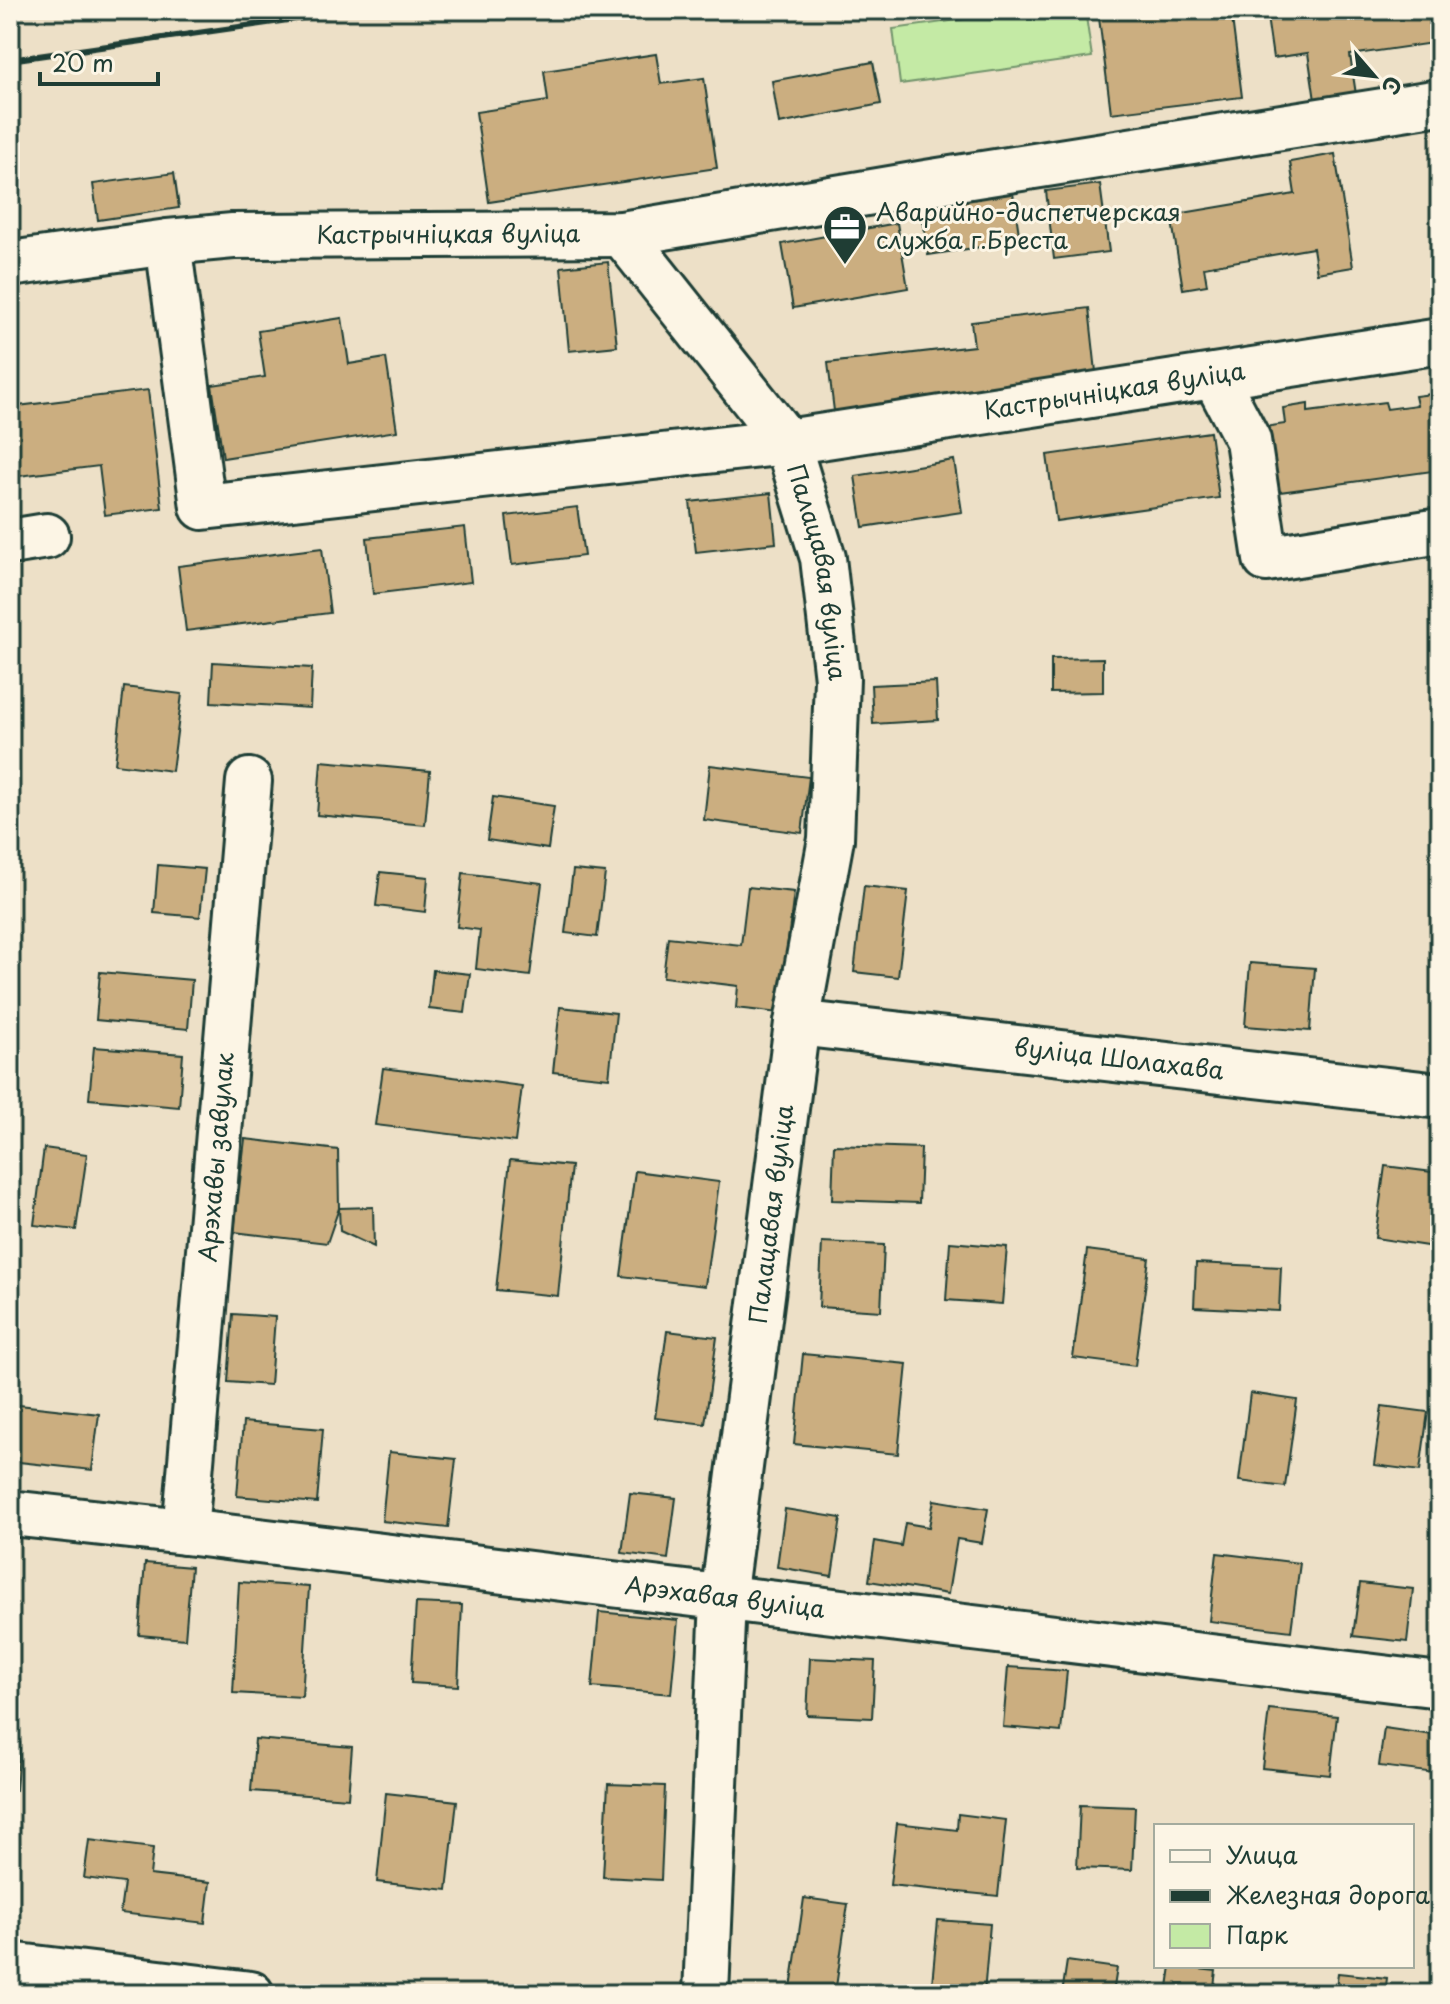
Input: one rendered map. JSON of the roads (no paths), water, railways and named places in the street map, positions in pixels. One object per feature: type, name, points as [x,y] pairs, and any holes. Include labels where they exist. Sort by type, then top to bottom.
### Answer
[{"type":"street","name":"Кастрычніцкая вуліца","points":[[10,264],[233,236],[622,234],[1440,102]]},
{"type":"street","points":[[622,234],[787,442]]},
{"type":"street","name":"Кастрычніцкая вуліца","points":[[168,242],[203,507],[787,442],[1440,341]]},
{"type":"street","points":[[1215,377],[1248,440],[1266,559],[1440,531]]},
{"type":"street","name":"Палацавая вуліца","points":[[706,1994],[723,1599],[797,1023],[831,839],[837,679],[823,558],[787,442]]},
{"type":"street","name":"Арэхавы завулак","points":[[185,1532],[249,781]]},
{"type":"street","name":"вуліца Шолахава","points":[[797,1023],[1440,1096]]},
{"type":"street","name":"Арэхавая вуліца","points":[[10,1513],[1440,1685]]},
{"type":"street","points":[[10,1965],[251,1994]]},
{"type":"railway","points":[[10,60],[358,10]]},
{"type":"place","name":"Аварийно-диспетчерская служба г.Бреста","points":[[845,266]]}]
